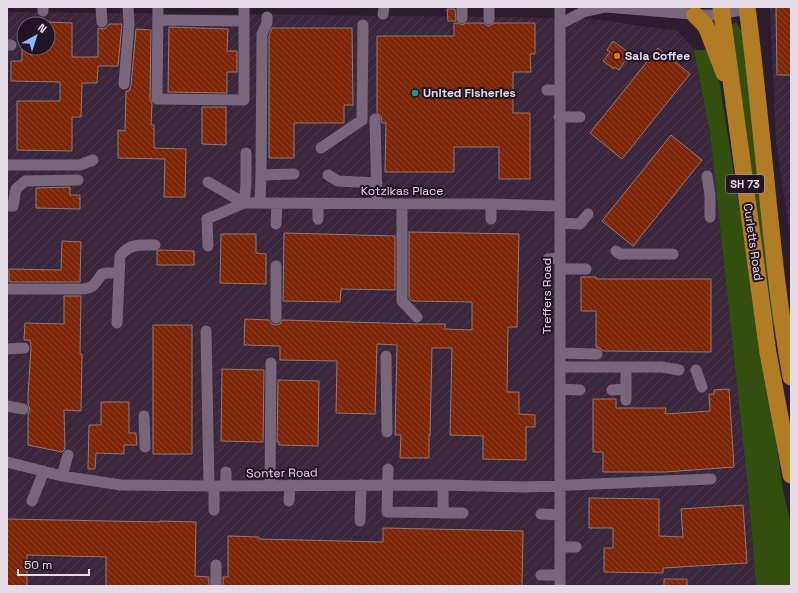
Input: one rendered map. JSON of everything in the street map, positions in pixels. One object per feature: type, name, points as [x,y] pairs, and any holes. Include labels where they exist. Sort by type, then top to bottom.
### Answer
[{"type":"highway","name":"Curletts Road","points":[[735,9],[734,97],[756,271],[791,476]]},
{"type":"highway","name":"Curletts Road","points":[[735,9],[760,117],[772,240],[777,280],[788,339],[791,377]]},
{"type":"highway","points":[[695,15],[705,25],[708,31],[734,97]]},
{"type":"highway","points":[[777,280],[791,306]]},
{"type":"street","points":[[101,7],[102,22]]},
{"type":"street","points":[[124,84],[129,24],[128,7]]},
{"type":"street","points":[[158,7],[157,99],[236,100],[244,100],[244,7]]},
{"type":"street","points":[[489,7],[489,19]]},
{"type":"street","name":"Treffers Road","points":[[560,7],[560,580]]},
{"type":"street","points":[[560,24],[583,12],[606,7],[695,15],[712,15],[735,9]]},
{"type":"street","points":[[260,203],[262,34],[267,23],[267,17]]},
{"type":"street","points":[[158,20],[244,21]]},
{"type":"street","points":[[322,148],[362,120],[363,25]]},
{"type":"street","points":[[546,90],[560,90]]},
{"type":"street","points":[[559,118],[580,117]]},
{"type":"street","points":[[375,119],[377,204]]},
{"type":"street","points":[[244,203],[246,184],[246,153]]},
{"type":"street","points":[[7,165],[80,165],[93,160]]},
{"type":"street","points":[[261,175],[294,174]]},
{"type":"street","points":[[328,175],[338,181],[377,183]]},
{"type":"street","points":[[707,176],[710,195],[710,217]]},
{"type":"street","points":[[7,206],[13,206],[16,189],[25,181],[78,180]]},
{"type":"street","points":[[208,182],[244,203]]},
{"type":"street","points":[[208,246],[207,219],[244,203]]},
{"type":"street","name":"Kotzikas Place","points":[[244,203],[491,204],[560,206]]},
{"type":"street","points":[[276,224],[277,204]]},
{"type":"street","points":[[318,204],[318,219]]},
{"type":"street","points":[[402,204],[402,301],[417,316]]},
{"type":"street","points":[[490,219],[491,204]]},
{"type":"street","points":[[560,223],[583,226],[588,214]]},
{"type":"street","points":[[116,323],[120,256],[131,246],[155,245]]},
{"type":"street","points":[[616,251],[620,254],[673,254]]},
{"type":"street","points":[[548,259],[560,264],[586,269]]},
{"type":"street","points":[[276,266],[276,318]]},
{"type":"street","points":[[7,289],[82,290],[95,284],[102,274],[119,273]]},
{"type":"street","points":[[206,331],[214,510]]},
{"type":"street","points":[[767,341],[788,339]]},
{"type":"street","points":[[7,349],[24,348]]},
{"type":"street","points":[[560,353],[597,354]]},
{"type":"street","points":[[386,356],[387,432]]},
{"type":"street","points":[[270,486],[271,363]]},
{"type":"street","points":[[560,366],[626,368],[662,367],[679,370]]},
{"type":"street","points":[[612,390],[626,394],[626,368]]},
{"type":"street","points":[[696,370],[702,387]]},
{"type":"street","points":[[560,389],[580,390]]},
{"type":"street","points":[[7,406],[23,409]]},
{"type":"street","points":[[144,416],[145,447]]},
{"type":"street","points":[[62,476],[68,455]]},
{"type":"street","name":"Sonter Road","points":[[7,462],[62,476],[120,485],[443,485],[525,487],[711,479]]},
{"type":"street","points":[[388,469],[388,512],[464,513]]},
{"type":"street","points":[[32,502],[44,471]]},
{"type":"street","points":[[226,472],[226,486]]},
{"type":"street","points":[[360,521],[361,485]]},
{"type":"street","points":[[443,485],[443,513]]},
{"type":"street","points":[[289,500],[290,486]]},
{"type":"street","points":[[541,514],[560,515]]},
{"type":"street","points":[[560,547],[576,547]]},
{"type":"street","points":[[216,565],[216,586]]},
{"type":"street","points":[[542,575],[560,580]]},
{"type":"shaded area","points":[[770,7],[791,7],[791,241],[776,142]]},
{"type":"shaded area","points":[[7,12],[585,18],[678,31],[694,50],[710,133],[748,488],[756,586],[7,586]]},
{"type":"green space","points":[[736,22],[745,39],[776,326],[773,327],[769,311],[730,26]]},
{"type":"green space","points":[[694,50],[710,50],[718,73],[782,484],[791,527],[791,586],[756,586],[748,488],[710,133]]},
{"type":"building","points":[[776,7],[791,7],[791,75],[777,75]]},
{"type":"building","points":[[447,9],[455,9],[456,21],[448,21]]},
{"type":"building","points":[[56,22],[72,23],[72,57],[98,57],[98,28],[106,28],[109,24],[122,24],[118,66],[98,66],[97,83],[82,83],[81,117],[72,117],[72,151],[17,150],[17,101],[60,101],[60,82],[11,81],[11,61],[22,61],[22,56],[56,56]]},
{"type":"building","points":[[454,23],[462,25],[466,23],[484,23],[489,26],[494,23],[535,23],[535,54],[530,54],[531,72],[513,72],[513,113],[530,113],[530,179],[499,179],[499,147],[454,147],[454,172],[385,172],[386,123],[382,123],[381,116],[377,113],[377,36],[454,36]]},
{"type":"building","points":[[169,27],[228,29],[227,51],[237,51],[237,72],[227,72],[227,93],[168,92]]},
{"type":"building","points":[[272,28],[352,28],[353,105],[344,105],[344,123],[294,123],[294,158],[269,158],[269,36]]},
{"type":"building","points":[[136,29],[151,30],[150,99],[152,103],[151,125],[154,125],[154,148],[186,149],[185,197],[164,197],[165,159],[118,158],[118,130],[125,131],[126,91],[129,91],[131,85]]},
{"type":"building","name":"Sala Coffee","points":[[613,41],[628,52],[625,55],[628,57],[619,70],[615,67],[614,69],[603,61],[610,52],[607,50]]},
{"type":"building","points":[[658,48],[690,74],[622,159],[590,133]]},
{"type":"building","points":[[202,107],[226,107],[226,145],[202,144]]},
{"type":"building","points":[[671,135],[702,160],[633,246],[602,221]]},
{"type":"building","points":[[70,187],[70,195],[80,195],[80,209],[36,208],[36,188]]},
{"type":"building","points":[[409,232],[519,234],[517,327],[508,327],[507,392],[519,392],[519,414],[535,415],[535,427],[526,427],[526,460],[483,459],[483,436],[450,435],[452,348],[432,348],[429,458],[400,458],[401,435],[395,435],[397,345],[377,344],[375,414],[336,413],[337,361],[280,360],[280,346],[244,345],[245,319],[269,320],[272,324],[276,325],[280,324],[282,320],[445,324],[445,329],[472,330],[472,302],[412,301],[409,298]]},
{"type":"building","points":[[284,233],[395,236],[395,290],[341,289],[340,302],[283,301]]},
{"type":"building","points":[[221,234],[256,234],[256,253],[266,254],[266,284],[220,283]]},
{"type":"building","points":[[62,241],[81,242],[80,282],[9,282],[9,269],[61,270]]},
{"type":"building","points":[[157,251],[194,251],[194,265],[157,265]]},
{"type":"building","points":[[581,277],[596,277],[596,279],[711,279],[711,352],[603,351],[596,347],[596,311],[581,311]]},
{"type":"building","points":[[64,296],[81,296],[80,354],[82,354],[81,411],[64,410],[65,449],[62,452],[28,445],[28,414],[30,410],[28,395],[31,348],[30,340],[24,340],[25,323],[64,324]]},
{"type":"building","points":[[153,325],[192,325],[192,454],[153,454]]},
{"type":"building","points":[[222,369],[264,370],[263,442],[221,441]]},
{"type":"building","points":[[278,380],[319,381],[318,446],[279,445],[279,442],[277,442]]},
{"type":"building","points":[[729,389],[734,467],[665,472],[603,472],[603,452],[593,452],[593,399],[616,399],[616,408],[666,408],[665,414],[710,411],[709,394],[714,394],[714,390]]},
{"type":"building","points":[[101,402],[129,402],[129,433],[136,433],[137,445],[124,445],[124,454],[96,453],[95,469],[88,469],[89,425],[101,425]]},
{"type":"building","points":[[589,498],[659,499],[659,536],[683,537],[681,509],[743,505],[747,563],[663,568],[663,573],[604,572],[604,548],[613,548],[613,528],[589,528]]},
{"type":"building","points":[[7,519],[196,522],[195,576],[209,577],[209,586],[106,586],[106,557],[27,555],[27,586],[7,586]]},
{"type":"building","points":[[383,528],[523,531],[522,586],[223,586],[223,577],[228,577],[228,536],[259,537],[259,539],[383,542]]},
{"type":"building","points":[[664,579],[687,579],[687,586],[664,586]]},
{"type":"place","name":"Sala Coffee","points":[[617,56]]},
{"type":"place","name":"United Fisheries","points":[[415,93]]}]
